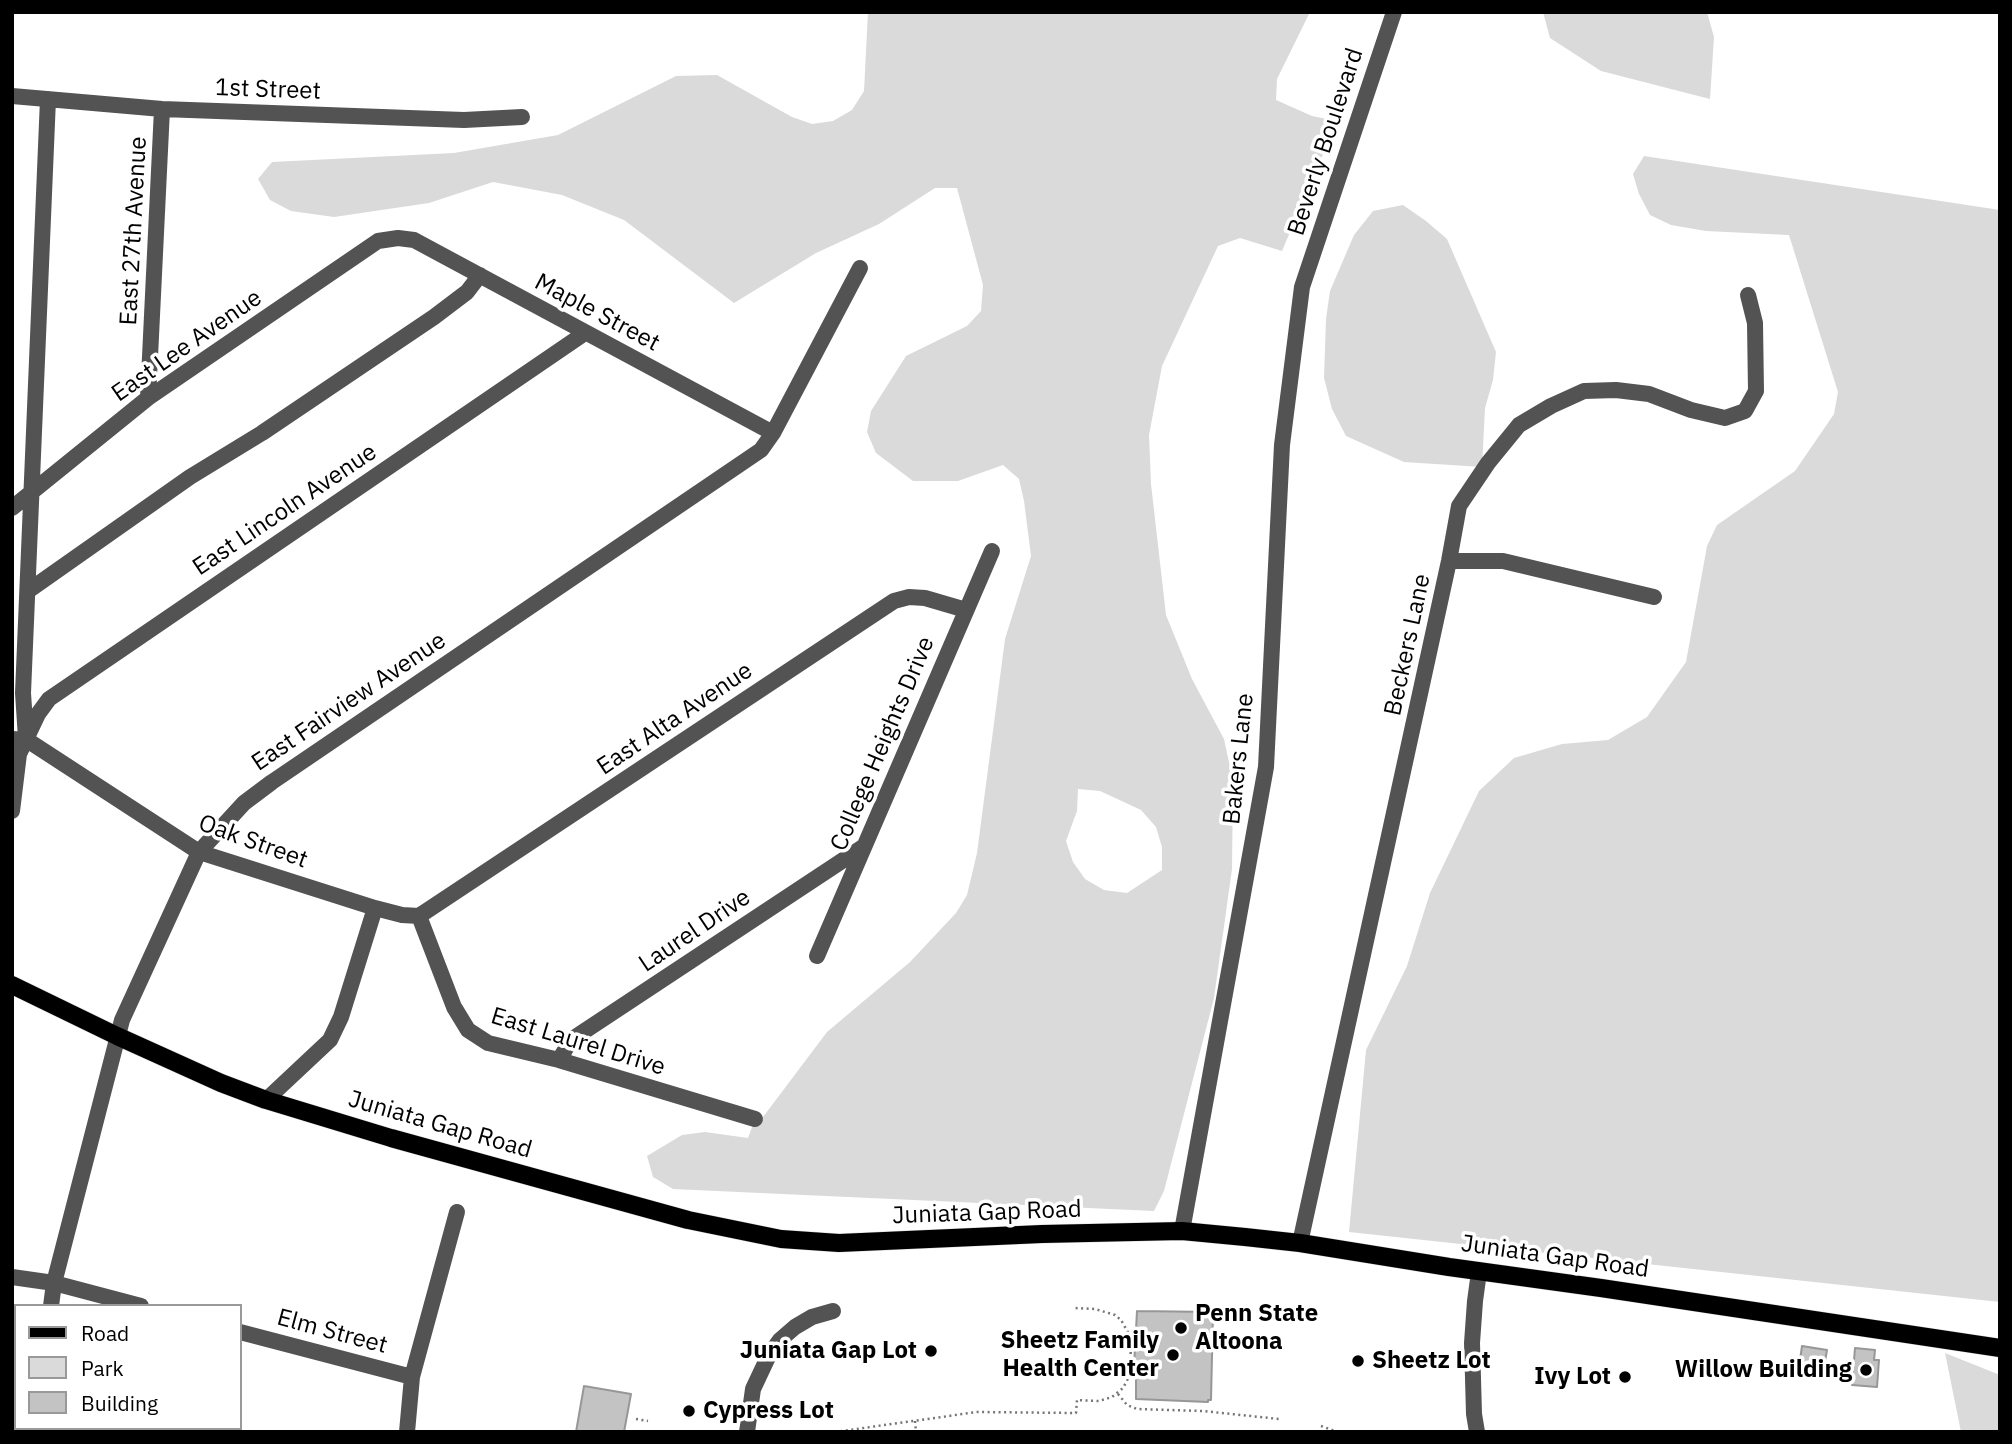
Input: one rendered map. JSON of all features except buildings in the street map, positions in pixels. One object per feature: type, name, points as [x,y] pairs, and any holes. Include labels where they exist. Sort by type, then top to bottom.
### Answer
[{"type":"main road","name":"Juniata Gap Road","points":[[12,985],[117,1036],[221,1083],[266,1100],[391,1138],[688,1220],[780,1239],[839,1243],[1182,1231],[1300,1243],[1479,1272],[2000,1348]]},
{"type":"street","name":"Beverly Boulevard","points":[[1302,287],[1394,12]]},
{"type":"street","name":"1st Street","points":[[12,96],[162,108],[464,120],[522,117]]},
{"type":"street","points":[[12,811],[23,693],[48,99]]},
{"type":"street","name":"East 27th Avenue","points":[[148,398],[162,108]]},
{"type":"street","name":"East Lee Avenue","points":[[12,508],[148,398],[378,242],[398,238]]},
{"type":"street","name":"Maple Street","points":[[398,238],[414,240],[773,433]]},
{"type":"street","name":"East Fairview Avenue","points":[[51,1304],[54,1283],[122,1020],[199,852],[244,803],[272,782],[761,450],[773,433],[860,268]]},
{"type":"street","points":[[28,591],[190,477],[262,433],[434,317],[467,292],[480,275]]},
{"type":"street","name":"Bakers Lane","points":[[1182,1231],[1266,767],[1282,445],[1302,287]]},
{"type":"street","name":"Beckers Lane","points":[[1300,1243],[1459,506],[1488,463],[1519,425],[1584,391],[1616,390],[1649,394],[1691,410],[1726,418],[1745,411],[1756,391],[1755,323],[1748,295]]},
{"type":"street","name":"East Lincoln Avenue","points":[[19,740],[49,699],[585,333]]},
{"type":"street","name":"College Heights Drive","points":[[817,956],[992,551]]},
{"type":"street","points":[[1449,561],[1503,561],[1654,597]]},
{"type":"street","name":"East Alta Avenue","points":[[419,916],[894,601],[909,597],[925,598],[966,610]]},
{"type":"street","name":"Oak Street","points":[[19,740],[199,852],[375,908],[419,916]]},
{"type":"street","name":"Laurel Drive","points":[[559,1060],[571,1040],[863,847]]},
{"type":"street","points":[[266,1100],[331,1041],[375,908]]},
{"type":"street","name":"East Laurel Drive","points":[[419,916],[454,1007],[468,1030],[488,1043],[559,1060],[755,1119]]},
{"type":"street","points":[[407,1432],[412,1377],[457,1212]]},
{"type":"street","points":[[1477,1432],[1472,1343],[1479,1272]]},
{"type":"street","points":[[12,1277],[54,1283],[133,1304]]},
{"type":"street","points":[[747,1432],[753,1389],[769,1355],[795,1326],[812,1317],[833,1311]]},
{"type":"street","name":"Elm Street","points":[[242,1333],[412,1377]]},
{"type":"path","points":[[835,1432],[977,1412],[1076,1413],[1077,1400],[1099,1401],[1118,1394],[1127,1381],[1131,1367],[1131,1342],[1126,1327],[1115,1315],[1106,1311],[1073,1308]]},
{"type":"path","points":[[1118,1394],[1131,1408],[1203,1411],[1279,1419]]},
{"type":"path","points":[[1170,1402],[1171,1410]]},
{"type":"path","points":[[1203,1406],[1203,1411]]},
{"type":"path","points":[[636,1419],[648,1421]]},
{"type":"path","points":[[915,1422],[916,1432]]},
{"type":"path","points":[[1321,1426],[1338,1432]]},
{"type":"green space","points":[[868,12],[1310,12],[1277,79],[1276,100],[1312,116],[1337,121],[1282,251],[1240,238],[1218,246],[1162,366],[1149,435],[1151,484],[1166,615],[1192,679],[1224,739],[1233,781],[1232,869],[1214,998],[1164,1191],[1154,1211],[673,1189],[653,1177],[647,1156],[682,1135],[705,1132],[748,1138],[755,1119],[763,1117],[827,1032],[910,962],[956,913],[967,895],[977,853],[1005,639],[1031,556],[1024,501],[1019,479],[1003,465],[958,481],[913,481],[876,453],[867,432],[871,411],[906,356],[967,326],[981,311],[983,285],[957,188],[935,188],[879,224],[816,253],[734,303],[624,220],[562,195],[493,182],[429,203],[334,217],[291,211],[270,200],[258,179],[272,162],[454,153],[558,135],[676,76],[717,75],[792,117],[812,124],[833,121],[852,110],[864,91]],"holes":[[[1078,789],[1100,791],[1141,810],[1156,827],[1162,847],[1162,870],[1127,893],[1104,890],[1085,879],[1073,862],[1066,841],[1077,811]]]},
{"type":"green space","points":[[1543,12],[1707,12],[1714,37],[1710,99],[1601,71],[1550,38]]},
{"type":"green space","points":[[1644,156],[2000,210],[2000,1302],[1349,1232],[1366,1050],[1407,966],[1430,893],[1479,791],[1514,758],[1562,744],[1608,740],[1647,717],[1686,662],[1707,546],[1717,525],[1795,471],[1834,414],[1838,392],[1789,235],[1706,231],[1671,225],[1650,215],[1639,194],[1633,174]]},
{"type":"green space","points":[[1403,205],[1447,239],[1496,352],[1493,380],[1485,408],[1482,467],[1404,462],[1346,436],[1332,409],[1324,378],[1330,291],[1354,235],[1373,211]]},
{"type":"green space","points":[[1945,1353],[2000,1375],[2000,1432],[1961,1432]]},
{"type":"place","name":"Penn State Altoona","points":[[1181,1328]]},
{"type":"place","name":"Juniata Gap Lot","points":[[931,1351]]},
{"type":"place","name":"Sheetz Family Health Center","points":[[1173,1355]]},
{"type":"place","name":"Sheetz Lot","points":[[1358,1361]]},
{"type":"place","name":"Willow Building","points":[[1866,1370]]},
{"type":"place","name":"Ivy Lot","points":[[1625,1377]]},
{"type":"place","name":"Cypress Lot","points":[[689,1411]]}]
